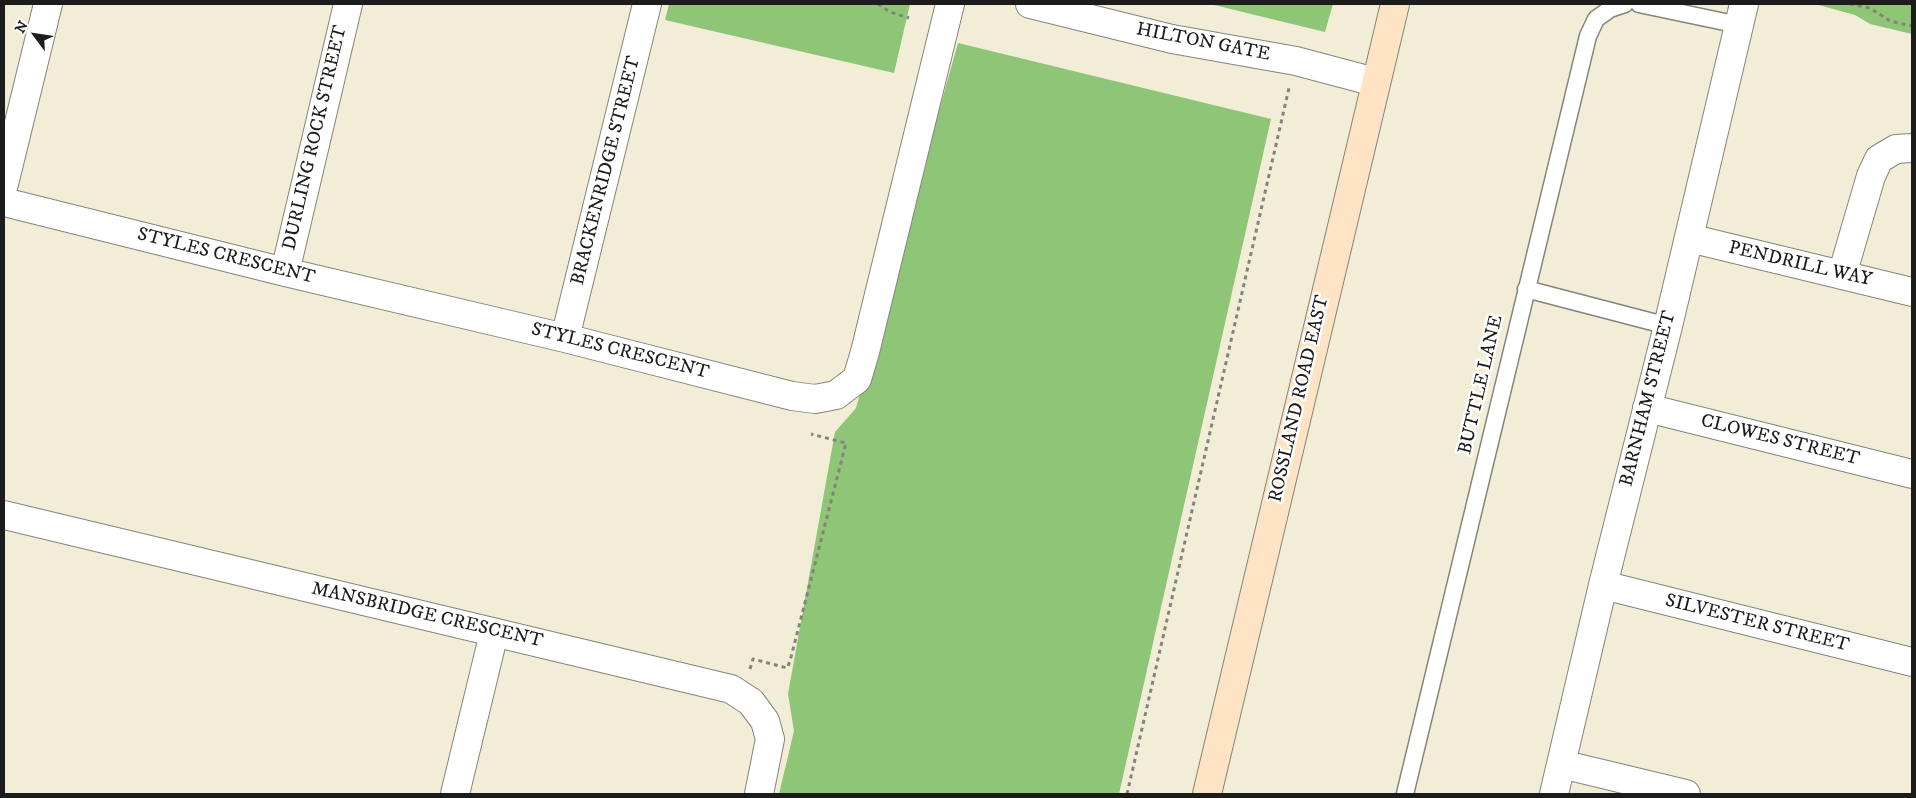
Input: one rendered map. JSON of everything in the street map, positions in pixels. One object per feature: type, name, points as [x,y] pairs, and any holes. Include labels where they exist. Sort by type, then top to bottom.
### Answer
[{"type":"main road","name":"ROSSLAND ROAD EAST","points":[[1207,794],[1395,4]]},
{"type":"street","points":[[4,184],[48,4]]},
{"type":"street","name":"DURLING ROCK STREET","points":[[285,272],[348,4]]},
{"type":"street","name":"BRACKENRIDGE STREET","points":[[565,338],[647,4]]},
{"type":"street","name":"STYLES CRESCENT","points":[[4,202],[285,272],[565,338],[792,396],[815,399],[836,394],[857,379],[950,4]]},
{"type":"street","name":"HILTON GATE","points":[[1030,4],[1172,39],[1296,60],[1376,82]]},
{"type":"street","name":"BARNHAM STREET","points":[[1554,794],[1602,585],[1668,326],[1742,14]]},
{"type":"street","points":[[1842,275],[1871,176],[1879,159],[1896,149],[1912,148]]},
{"type":"street","name":"PENDRILL WAY","points":[[1689,238],[1912,292]]},
{"type":"street","name":"CLOWES STREET","points":[[1647,408],[1912,474]]},
{"type":"street","name":"MANSBRIDGE CRESCENT","points":[[4,515],[731,689],[751,702],[765,722],[768,730],[770,739],[759,794]]},
{"type":"street","name":"SILVESTER STREET","points":[[1602,585],[1912,662]]},
{"type":"street","points":[[455,794],[494,633]]},
{"type":"street","points":[[1561,764],[1686,794]]},
{"type":"lane","name":"BUTTLE LANE","points":[[1405,794],[1588,36],[1596,19],[1610,8],[1625,4]]},
{"type":"lane","points":[[1639,4],[1742,14]]},
{"type":"lane","points":[[1526,289],[1668,326]]},
{"type":"path","points":[[878,4],[890,12],[909,18]]},
{"type":"path","points":[[1850,4],[1870,8],[1890,21],[1912,26]]},
{"type":"path","points":[[1127,794],[1296,60]]},
{"type":"path","points":[[750,669],[753,659],[787,668],[793,652],[846,443],[811,434]]},
{"type":"green space","points":[[669,4],[910,4],[894,73],[665,20]]},
{"type":"green space","points":[[1210,4],[1333,4],[1325,32]]},
{"type":"green space","points":[[1815,4],[1912,4],[1912,34],[1870,24],[1855,15]]},
{"type":"green space","points":[[958,43],[1271,119],[1119,794],[779,794],[794,731],[788,694],[835,432],[856,408]]}]
